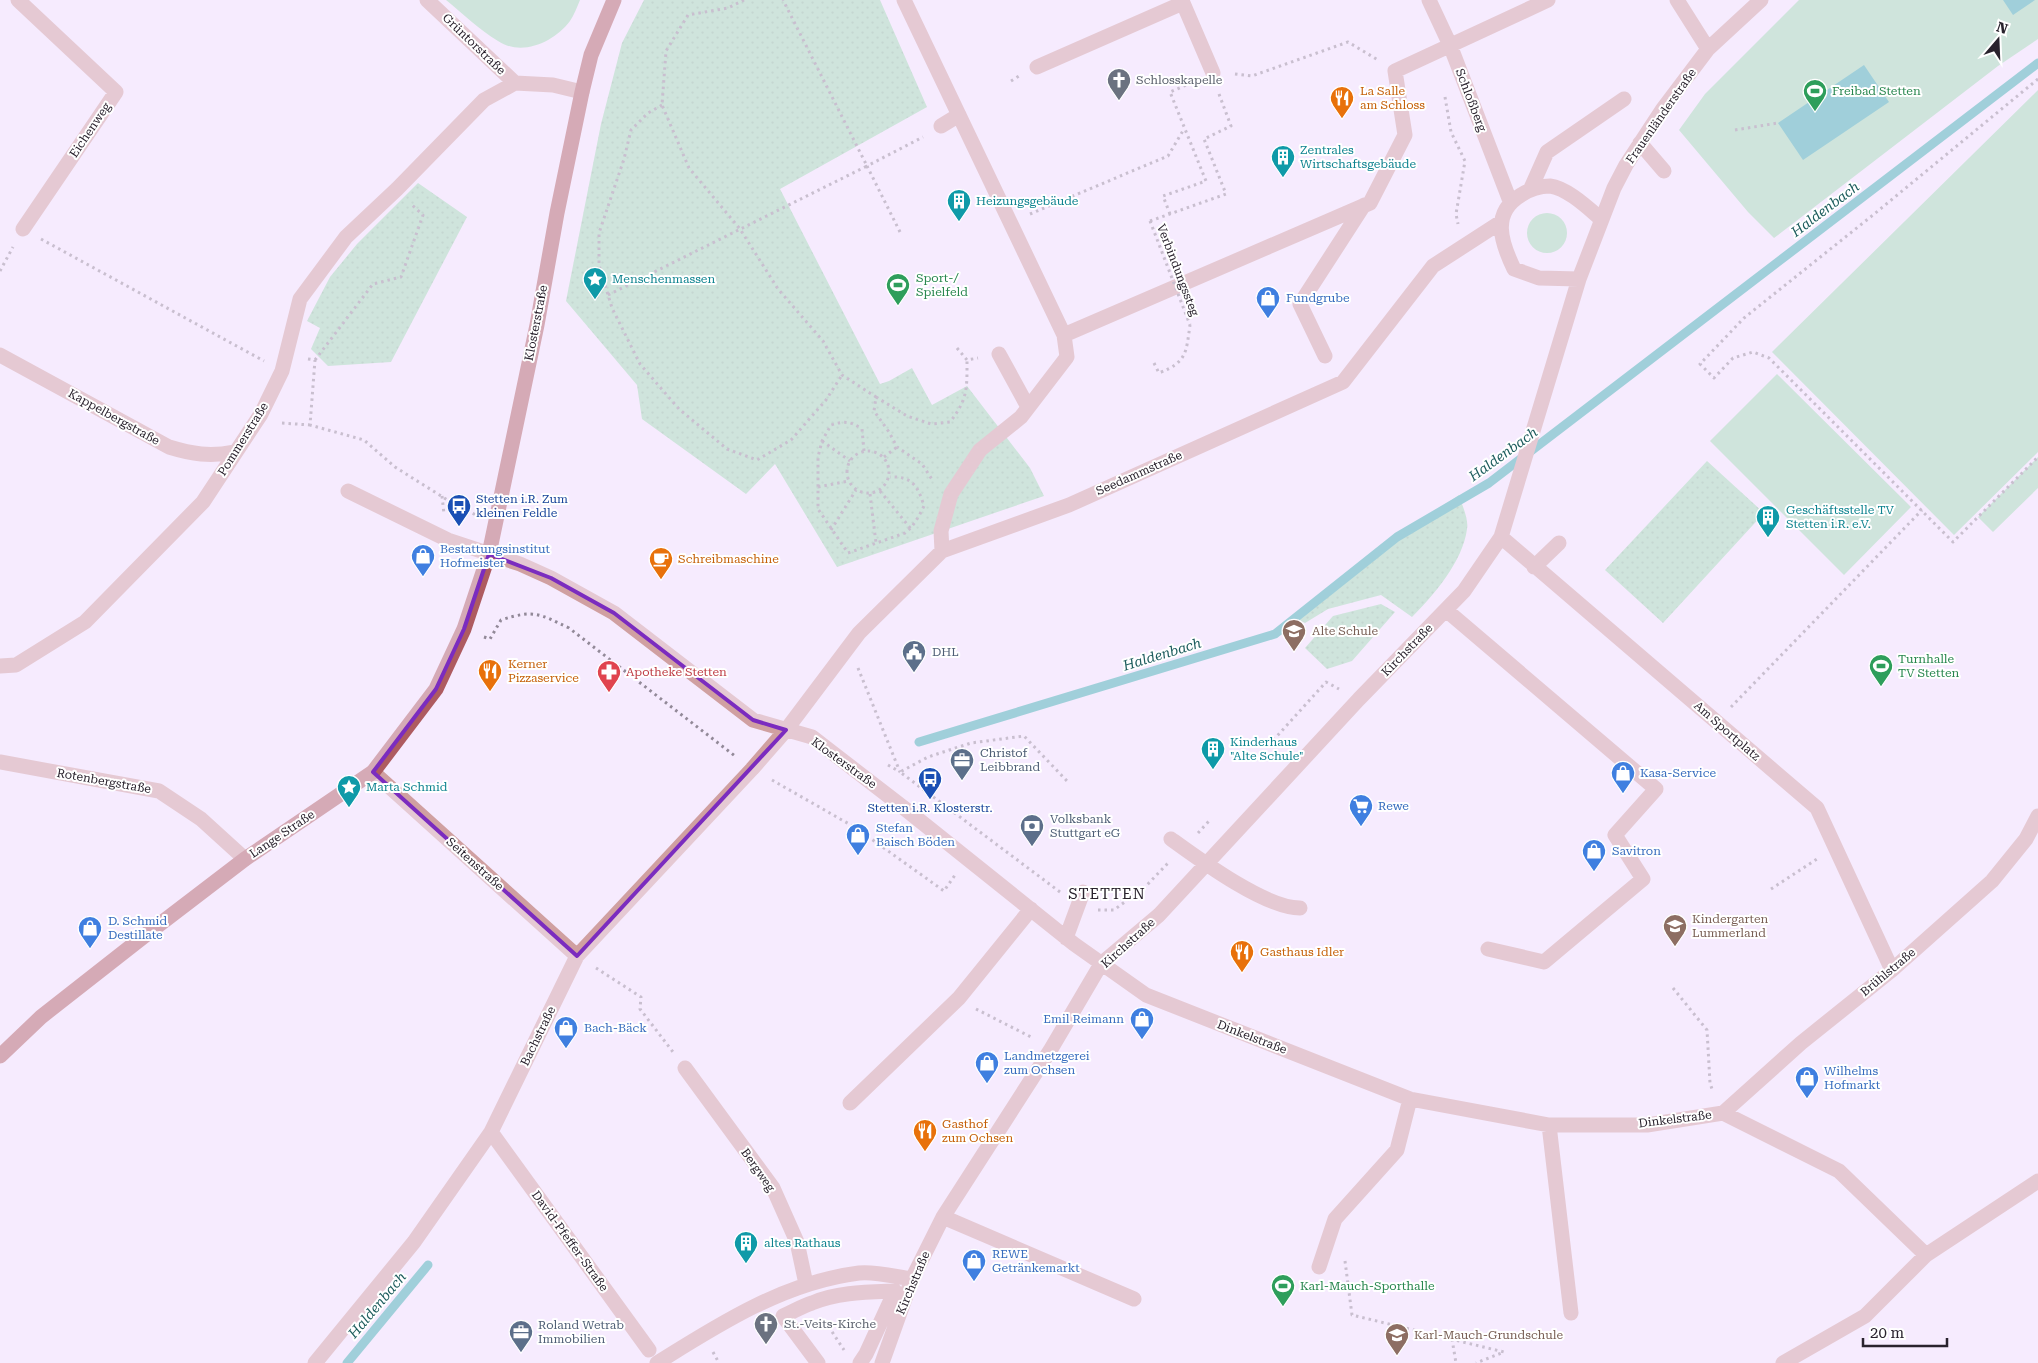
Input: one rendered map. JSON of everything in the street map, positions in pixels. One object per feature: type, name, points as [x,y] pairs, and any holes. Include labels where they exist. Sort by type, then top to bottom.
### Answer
[{"type":"main road","name":"Klosterstraße","points":[[488,554],[537,325],[557,213],[582,92],[591,55],[614,0]]},
{"type":"main road","name":"Lange Straße","points":[[0,1056],[41,1016],[246,859],[373,772],[436,689],[464,629],[488,554]]},
{"type":"street","name":"Eichenweg","points":[[18,0],[116,92],[23,228]]},
{"type":"street","name":"Grüntorstraße","points":[[427,0],[515,83],[553,85],[582,92]]},
{"type":"street","points":[[904,0],[1064,335],[1067,357],[1021,418],[980,450],[951,494],[941,531],[942,551]]},
{"type":"street","name":"Schloßberg","points":[[1429,0],[1450,46],[1510,201]]},
{"type":"street","points":[[1064,335],[1370,203],[1405,135],[1395,71],[1548,0]]},
{"type":"street","points":[[1677,0],[1708,49]]},
{"type":"street","name":"Frauenländerstraße","points":[[1578,279],[1618,181],[1640,143],[1662,110],[1708,49],[1761,0]]},
{"type":"street","points":[[1037,67],[1184,1],[1213,73]]},
{"type":"street","name":"Pommerstraße","points":[[0,666],[16,665],[85,622],[203,502],[234,452],[261,414],[282,371],[300,299],[346,237],[397,189],[484,100],[515,83]]},
{"type":"street","points":[[1531,188],[1547,152],[1624,99]]},
{"type":"street","points":[[941,126],[959,115]]},
{"type":"street","points":[[1640,143],[1664,171]]},
{"type":"street","points":[[1578,279],[1539,278],[1514,268],[1503,246],[1501,222],[1510,201],[1531,188],[1551,186],[1574,197],[1601,219]]},
{"type":"street","points":[[1324,356],[1300,304],[1364,206]]},
{"type":"street","name":"Seedammstraße","points":[[786,730],[859,633],[942,551],[1069,505],[1342,382],[1433,266],[1501,222]]},
{"type":"street","name":"Kirchstraße","points":[[882,1363],[912,1279],[943,1217],[1051,1049],[1101,964],[1152,921],[1207,865],[1359,699],[1464,591],[1501,537],[1578,279]]},
{"type":"street","points":[[999,354],[1028,407]]},
{"type":"street","name":"Kappelbergstraße","points":[[0,355],[169,446],[193,454],[211,456],[234,452]]},
{"type":"street","name":"Klosterstraße","points":[[348,491],[448,540],[520,564],[551,578],[614,612],[753,720],[812,738],[904,808],[1101,964]]},
{"type":"street","name":"Am Sportplatz","points":[[1501,537],[1817,808],[1892,970]]},
{"type":"street","points":[[1534,567],[1559,542]]},
{"type":"street","points":[[1446,610],[1656,789],[1615,835],[1643,879],[1544,962],[1488,949]]},
{"type":"street","name":"Bachstraße","points":[[315,1363],[414,1242],[491,1132],[577,956],[752,769],[786,730]]},
{"type":"street","name":"Rotenbergstraße","points":[[0,762],[160,791],[201,819],[246,859]]},
{"type":"street","name":"Seitenstraße","points":[[373,772],[577,956]]},
{"type":"street","name":"Brühlstraße","points":[[1722,1113],[1801,1043],[1892,970],[1992,881],[2026,839],[2038,816]]},
{"type":"street","points":[[1177,843],[1207,865],[1240,885],[1281,905],[1300,908]]},
{"type":"street","points":[[1066,938],[1081,899]]},
{"type":"street","points":[[850,1103],[959,998],[1031,909]]},
{"type":"street","name":"Dinkelstraße","points":[[1101,964],[1146,995],[1410,1099],[1549,1125],[1647,1125],[1722,1113],[1839,1171],[1926,1255]]},
{"type":"street","name":"Bergweg","points":[[686,1068],[773,1188],[797,1242],[806,1284]]},
{"type":"street","points":[[1318,1267],[1335,1219],[1397,1150],[1410,1099]]},
{"type":"street","points":[[1549,1125],[1571,1313]]},
{"type":"street","name":"David-Pfeffer-Straße","points":[[491,1132],[649,1350]]},
{"type":"street","points":[[1783,1363],[1865,1316],[1926,1255],[2036,1184]]},
{"type":"street","points":[[943,1217],[1134,1299]]},
{"type":"street","points":[[658,1363],[727,1320],[806,1284],[861,1273],[912,1279]]},
{"type":"street","points":[[818,1363],[783,1316],[813,1302],[855,1294],[895,1291],[866,1354],[854,1359]]},
{"type":"path","points":[[744,0],[728,8],[688,15],[666,51],[662,105],[689,168],[740,229],[778,289],[823,341],[842,375],[907,416],[931,424],[950,422],[962,407],[967,386],[967,360]]},
{"type":"path","points":[[783,0],[900,232]]},
{"type":"path","points":[[1223,107],[1231,126],[1204,139],[1226,194],[1170,214],[1163,196],[1206,181],[1170,92],[1213,73],[1252,76],[1348,42],[1395,71]]},
{"type":"path","points":[[2038,79],[1880,210],[1744,318],[1700,364],[1714,378],[1734,358],[1753,352],[1770,358],[1953,542],[2038,457]]},
{"type":"path","points":[[1444,96],[1451,132],[1465,161],[1456,214],[1461,248]]},
{"type":"path","points":[[662,105],[648,113],[631,130],[624,159],[599,233],[599,265],[612,308],[640,364],[679,408],[728,449],[757,460],[791,440],[826,400],[842,375]]},
{"type":"path","points":[[1735,130],[1778,124]]},
{"type":"path","points":[[1010,222],[1168,156],[1184,129]]},
{"type":"path","points":[[608,295],[912,144]]},
{"type":"path","points":[[310,425],[315,360],[373,284],[401,277],[422,215],[397,189]]},
{"type":"path","name":"Verbindungssteg","points":[[1154,363],[1159,373],[1176,366],[1187,349],[1190,325],[1150,222],[1170,214]]},
{"type":"path","points":[[23,228],[282,371]]},
{"type":"path","points":[[286,354],[315,360]]},
{"type":"path","points":[[876,397],[874,411],[897,447],[922,464],[938,489],[951,494]]},
{"type":"path","points":[[864,451],[862,429],[854,423],[842,421],[831,425],[822,441],[818,457],[818,509],[848,554],[905,533],[911,529],[924,506],[920,492],[913,482],[901,476],[890,477]]},
{"type":"path","points":[[275,422],[310,425],[364,440],[395,467],[467,512]]},
{"type":"path","points":[[822,441],[850,460]]},
{"type":"path","points":[[884,457],[897,447]]},
{"type":"path","points":[[864,451],[878,453],[884,457],[890,469],[890,477],[886,486],[880,491],[870,494],[856,490],[849,481],[847,473],[850,460],[864,451]]},
{"type":"path","points":[[818,487],[849,481]]},
{"type":"path","points":[[831,530],[856,490]]},
{"type":"path","points":[[880,491],[911,529]]},
{"type":"path","points":[[870,494],[876,543]]},
{"type":"path","points":[[1716,722],[1922,510]]},
{"type":"path","points":[[464,629],[490,639],[501,620],[523,613],[542,615],[570,628],[752,769],[856,828],[944,891]]},
{"type":"path","points":[[850,646],[900,772],[1081,899],[1086,910],[1114,910],[1146,886],[1177,843],[1209,820]]},
{"type":"path","points":[[1269,745],[1326,682],[1359,699]]},
{"type":"path","points":[[900,772],[928,757],[971,743],[1024,736],[1067,782]]},
{"type":"path","points":[[1771,889],[1834,847]]},
{"type":"path","points":[[577,956],[641,997],[640,1009],[686,1068]]},
{"type":"path","points":[[1673,988],[1708,1030],[1710,1083],[1722,1113]]},
{"type":"path","points":[[991,1018],[1026,1034]]},
{"type":"path","points":[[1346,1254],[1345,1264],[1352,1315],[1504,1352],[1476,1363]]},
{"type":"path","points":[[813,1302],[854,1359]]},
{"type":"path","points":[[1452,1339],[1456,1363]]},
{"type":"highlighted area","points":[[489,554],[551,578],[614,613],[753,720],[786,730],[577,956],[373,772],[436,689],[464,629]]},
{"type":"shaded area","points":[[446,0],[580,0],[570,21],[563,29],[547,41],[537,45],[517,48],[507,46],[491,37]]},
{"type":"shaded area","points":[[644,0],[880,0],[927,107],[780,189],[880,384],[912,368],[932,405],[967,386],[1030,468],[1044,496],[837,567],[775,464],[746,494],[642,419],[637,385],[566,301],[601,124],[622,43]]},
{"type":"shaded area","name":"Freibad Stetten","points":[[1799,0],[2038,0],[2038,39],[1998,66],[1774,238],[1748,212],[1679,130],[1705,94]]},
{"type":"shaded area","points":[[2003,0],[2035,0],[2013,15]]},
{"type":"shaded area","points":[[1864,65],[1889,102],[1803,160],[1778,123]]},
{"type":"shaded area","points":[[2038,90],[2038,452],[1954,535],[1772,352]]},
{"type":"shaded area","points":[[418,183],[467,217],[391,362],[328,366],[311,349],[320,328],[307,321],[330,277],[357,244]]},
{"type":"shaded area","points":[[1551,213],[1558,216],[1564,222],[1567,233],[1566,241],[1558,250],[1551,253],[1543,253],[1536,250],[1528,241],[1527,229],[1530,222],[1539,214]]},
{"type":"shaded area","points":[[1777,374],[1911,507],[1844,575],[1710,441]]},
{"type":"shaded area","points":[[2038,457],[2038,488],[1993,532],[1978,517]]},
{"type":"shaded area","points":[[1707,461],[1764,513],[1663,623],[1605,570]]},
{"type":"shaded area","points":[[1459,495],[1467,525],[1460,553],[1438,588],[1412,617],[1381,595],[1328,609],[1305,623],[1292,616],[1370,555]]},
{"type":"shaded area","points":[[1381,604],[1395,612],[1352,661],[1327,669],[1305,648],[1333,616]]},
{"type":"waterway","name":"Haldenbach","points":[[919,742],[1275,634],[1397,537],[1489,483],[2038,63]]},
{"type":"waterway","name":"Haldenbach","points":[[347,1363],[428,1265]]},
{"type":"place","name":"Schlosskapelle","points":[[1119,101]]},
{"type":"place","name":"Freibad Stetten","points":[[1815,112]]},
{"type":"place","name":"La Salle am Schloss","points":[[1342,119]]},
{"type":"place","name":"Zentrales Wirtschaftsgebäude","points":[[1283,178]]},
{"type":"place","name":"Heizungsgebäude","points":[[959,222]]},
{"type":"place","name":"Menschenmassen","points":[[595,300]]},
{"type":"place","name":"Sport-/ Spielfeld","points":[[898,306]]},
{"type":"place","name":"Fundgrube","points":[[1268,319]]},
{"type":"place","name":"Stetten i.R. Zum kleinen Feldle","points":[[459,527]]},
{"type":"place","name":"Geschäftsstelle TV Stetten i.R. e.V.","points":[[1768,538]]},
{"type":"place","name":"Bestattungsinstitut Hofmeister","points":[[423,577]]},
{"type":"place","name":"Schreibmaschine","points":[[661,580]]},
{"type":"place","name":"Alte Schule","points":[[1294,652]]},
{"type":"place","name":"DHL","points":[[914,673]]},
{"type":"place","name":"Turnhalle TV Stetten","points":[[1881,687]]},
{"type":"place","name":"Kerner Pizzaservice","points":[[490,692]]},
{"type":"place","name":"Apotheke Stetten","points":[[609,693]]},
{"type":"place","name":"Kinderhaus \"Alte Schule\"","points":[[1213,770]]},
{"type":"place","name":"Christof Leibbrand","points":[[962,781]]},
{"type":"place","name":"Kasa-Service","points":[[1623,794]]},
{"type":"place","name":"Stetten i.R. Klosterstr.","points":[[930,800]]},
{"type":"place","name":"Marta Schmid","points":[[349,808]]},
{"type":"place","name":"Rewe","points":[[1361,827]]},
{"type":"place","name":"Volksbank Stuttgart eG","points":[[1032,847]]},
{"type":"place","name":"Stefan Baisch Böden","points":[[858,856]]},
{"type":"place","name":"Savitron","points":[[1594,872]]},
{"type":"place","name":"Kindergarten Lummerland","points":[[1675,947]]},
{"type":"place","name":"D. Schmid Destillate","points":[[90,949]]},
{"type":"place","name":"Gasthaus Idler","points":[[1242,973]]},
{"type":"place","name":"Emil Reimann","points":[[1142,1040]]},
{"type":"place","name":"Bach-Bäck","points":[[566,1049]]},
{"type":"place","name":"Landmetzgerei zum Ochsen","points":[[987,1084]]},
{"type":"place","name":"Wilhelms Hofmarkt","points":[[1807,1099]]},
{"type":"place","name":"Gasthof zum Ochsen","points":[[925,1152]]},
{"type":"place","name":"altes Rathaus","points":[[746,1264]]},
{"type":"place","name":"REWE Getränkemarkt","points":[[974,1282]]},
{"type":"place","name":"Karl-Mauch-Sporthalle","points":[[1283,1307]]},
{"type":"place","name":"St.-Veits-Kirche","points":[[766,1345]]},
{"type":"place","name":"Roland Wetrab Immobilien","points":[[521,1353]]},
{"type":"place","name":"Karl-Mauch-Grundschule","points":[[1397,1356]]},
{"type":"district","name":"STETTEN","points":[[1107,894]]}]
